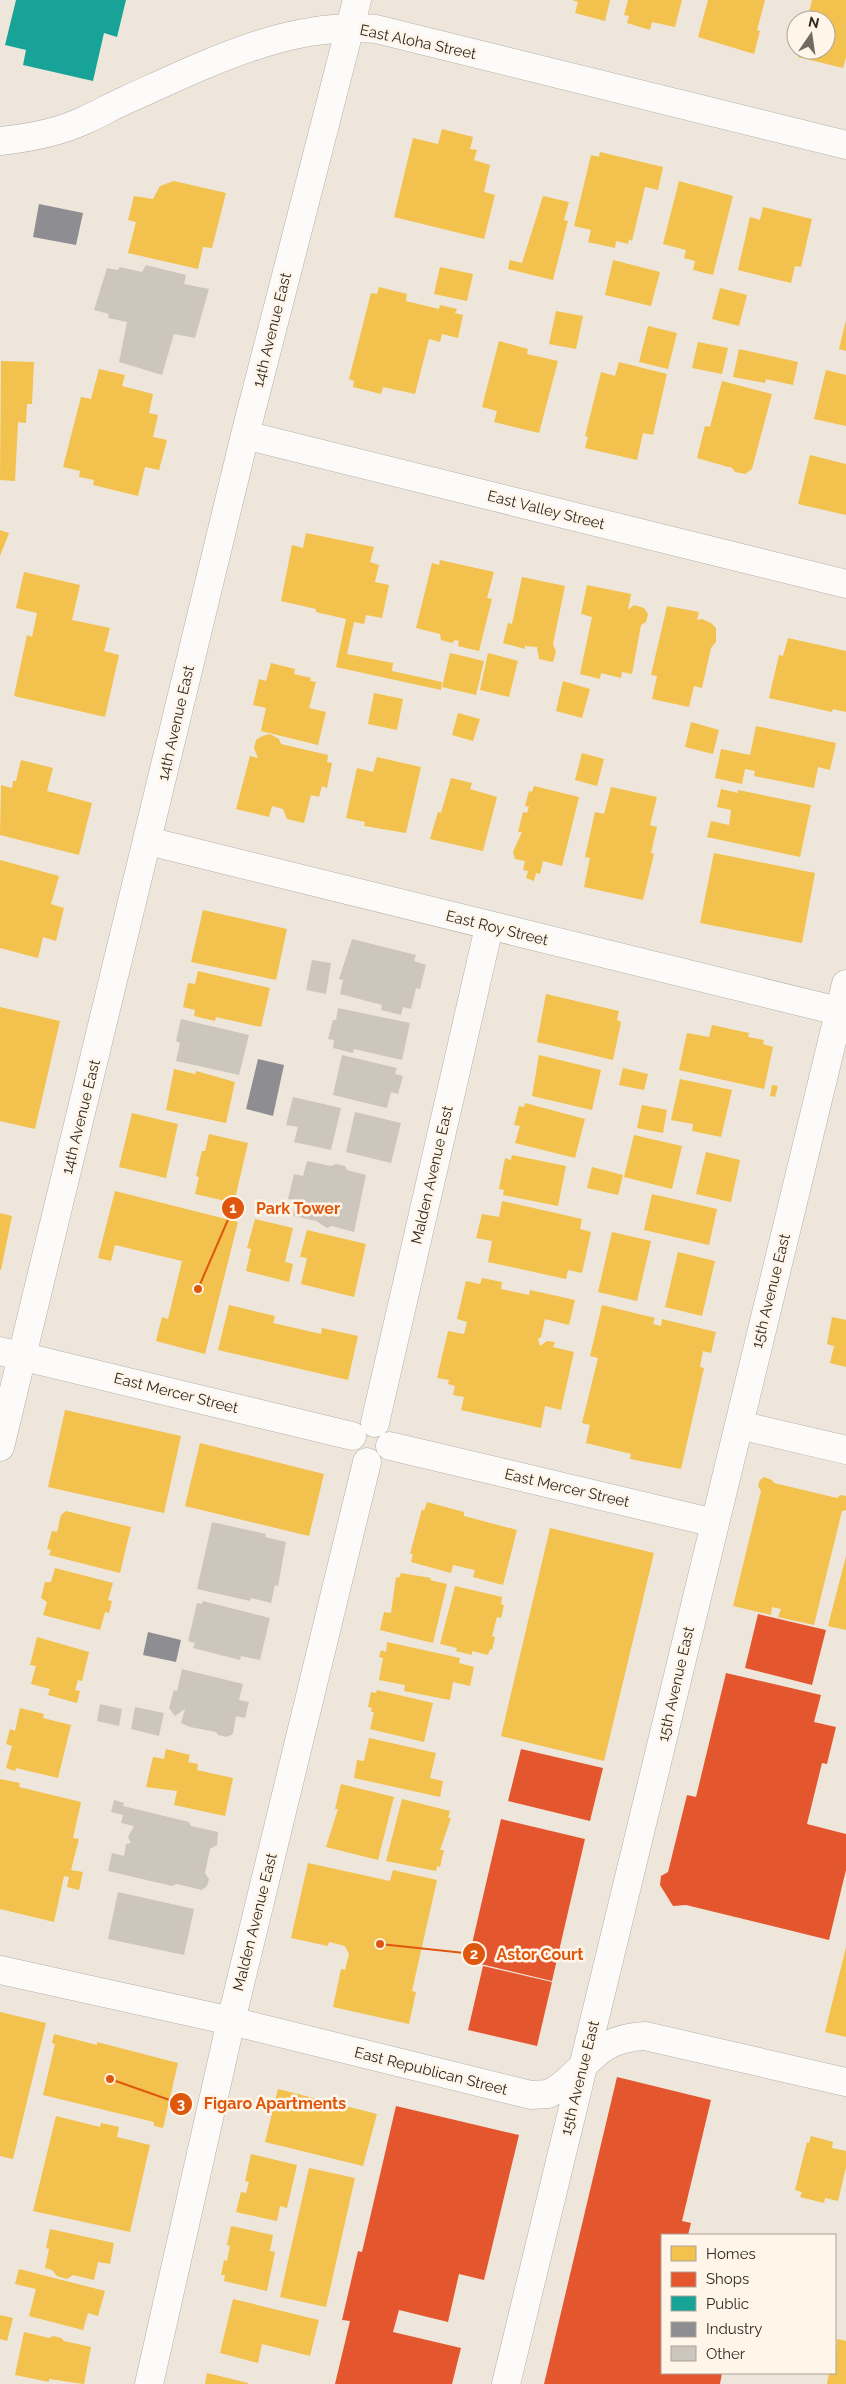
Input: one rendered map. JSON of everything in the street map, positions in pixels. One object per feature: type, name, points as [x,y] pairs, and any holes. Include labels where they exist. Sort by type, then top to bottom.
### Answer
[{"type":"street","name":"14th Avenue East","points":[[0,1447],[11,1354],[148,841],[245,435],[357,0]]},
{"type":"street","name":"East Aloha Street","points":[[0,141],[31,138],[83,121],[221,58],[285,38],[350,27],[376,29],[846,146]]},
{"type":"street","name":"East Valley Street","points":[[245,435],[846,584]]},
{"type":"street","name":"East Roy Street","points":[[148,841],[489,927],[843,1012]]},
{"type":"street","name":"Malden Avenue East","points":[[363,1429],[489,927]]},
{"type":"street","name":"15th Avenue East","points":[[506,2384],[739,1425],[843,1012],[846,984]]},
{"type":"street","name":"East Mercer Street","points":[[11,1354],[363,1429]]},
{"type":"street","points":[[739,1425],[846,1450]]},
{"type":"street","points":[[363,1429],[387,1430],[390,1436],[390,1446],[385,1456],[380,1460],[368,1462],[356,1456],[353,1451],[363,1429]]},
{"type":"street","name":"East Mercer Street","points":[[390,1446],[715,1523]]},
{"type":"street","name":"Malden Avenue East","points":[[149,2384],[231,2021],[368,1462]]},
{"type":"street","name":"East Republican Street","points":[[0,1970],[231,2021],[531,2095],[548,2094],[556,2090],[602,2048],[620,2039],[645,2036],[846,2082]]},
{"type":"building: Homes","points":[[572,0],[610,0],[605,21],[575,13],[578,2]]},
{"type":"building: Homes","points":[[628,0],[682,0],[675,27],[652,22],[650,30],[627,23],[629,16],[624,15]]},
{"type":"building: Homes","points":[[708,0],[765,0],[757,30],[760,31],[754,54],[698,37]]},
{"type":"building: Homes","points":[[812,0],[846,0],[846,57],[843,68],[810,60],[836,60],[836,10],[810,10]]},
{"type":"building: Homes","points":[[442,129],[473,137],[470,149],[477,150],[474,160],[490,165],[484,192],[495,195],[484,239],[394,217],[413,138],[438,144]]},
{"type":"building: Homes","points":[[600,152],[663,167],[658,190],[645,187],[632,241],[629,239],[628,244],[616,241],[615,248],[588,242],[591,230],[574,226],[591,155],[599,157]]},
{"type":"building: Homes","points":[[174,181],[226,193],[212,248],[203,247],[198,269],[128,253],[136,222],[128,220],[134,196],[153,199],[160,186]]},
{"type":"building: Homes","points":[[679,181],[733,196],[713,275],[693,270],[695,261],[684,258],[686,250],[663,244]]},
{"type":"building: Homes","points":[[543,196],[569,202],[564,220],[568,221],[553,280],[508,269],[510,260],[522,263]]},
{"type":"building: Homes","points":[[763,207],[812,219],[801,267],[795,266],[791,283],[738,270],[750,217],[760,220]]},
{"type":"building: Homes","points":[[613,260],[660,272],[651,306],[605,295]]},
{"type":"building: Homes","points":[[440,267],[473,274],[467,301],[434,294]]},
{"type":"building: Homes","points":[[379,287],[407,294],[406,301],[439,309],[440,305],[457,309],[455,313],[463,315],[458,338],[442,334],[440,342],[429,339],[415,394],[383,387],[381,394],[353,387],[354,381],[349,379],[371,293],[377,294]]},
{"type":"building: Homes","points":[[720,288],[747,295],[739,326],[712,319]]},
{"type":"building: Homes","points":[[556,311],[583,316],[576,349],[549,344]]},
{"type":"building: Homes","points":[[846,320],[846,351],[839,349]]},
{"type":"building: Homes","points":[[648,326],[677,333],[668,369],[639,362]]},
{"type":"building: Homes","points":[[499,341],[528,349],[527,354],[558,361],[539,433],[494,422],[497,411],[482,407]]},
{"type":"building: Homes","points":[[698,342],[728,348],[722,374],[692,368]]},
{"type":"building: Homes","points":[[739,349],[798,362],[793,385],[766,379],[765,383],[733,377]]},
{"type":"building: Homes","points":[[1,361],[34,362],[32,404],[27,404],[26,423],[18,422],[15,481],[0,480]]},
{"type":"building: Homes","points":[[619,362],[667,374],[653,435],[643,433],[637,460],[585,448],[588,437],[585,436],[601,372],[615,376]]},
{"type":"building: Homes","points":[[99,369],[125,375],[122,386],[153,394],[149,413],[158,415],[153,437],[167,440],[159,470],[145,467],[138,496],[93,485],[94,480],[79,477],[80,471],[63,467],[81,397],[91,399]]},
{"type":"building: Homes","points":[[826,370],[846,375],[846,426],[814,419]]},
{"type":"building: Homes","points":[[722,381],[772,394],[752,469],[745,474],[735,472],[732,468],[697,458],[705,426],[710,427]]},
{"type":"building: Homes","points":[[810,455],[846,464],[846,515],[798,504]]},
{"type":"building: Homes","points":[[0,530],[9,533],[0,556]]},
{"type":"building: Homes","points":[[306,533],[374,547],[370,562],[379,565],[375,582],[389,585],[382,618],[366,615],[364,624],[354,622],[347,654],[393,663],[392,671],[442,682],[441,690],[336,667],[346,619],[316,612],[316,609],[281,601],[292,545],[303,548]]},
{"type":"building: Homes","points":[[440,560],[494,572],[487,598],[492,599],[479,651],[458,646],[459,641],[455,640],[452,643],[441,640],[440,634],[416,628],[432,563],[439,565]]},
{"type":"building: Homes","points":[[24,572],[80,585],[72,620],[110,628],[104,651],[119,655],[105,717],[14,696],[27,635],[32,637],[37,613],[16,608]]},
{"type":"building: Homes","points":[[522,577],[565,586],[553,644],[556,652],[553,662],[539,659],[537,647],[525,646],[525,649],[503,643],[508,623],[512,624]]},
{"type":"building: Homes","points":[[587,585],[631,594],[628,610],[634,605],[644,608],[648,614],[646,622],[641,625],[632,674],[622,672],[621,678],[601,673],[600,679],[580,674],[592,617],[581,614]]},
{"type":"building: Homes","points":[[667,606],[699,612],[697,620],[702,619],[711,623],[716,628],[716,642],[711,648],[702,688],[694,686],[689,707],[652,699],[657,676],[651,675]]},
{"type":"building: Homes","points":[[788,638],[846,651],[846,712],[833,709],[832,712],[769,698],[779,655],[783,656]]},
{"type":"building: Homes","points":[[450,653],[484,661],[476,695],[442,687]]},
{"type":"building: Homes","points":[[488,653],[518,661],[509,697],[480,690]]},
{"type":"building: Homes","points":[[271,663],[295,669],[294,674],[311,678],[310,681],[316,682],[309,708],[326,712],[318,745],[261,731],[266,708],[253,705],[259,679],[266,681]]},
{"type":"building: Homes","points":[[563,681],[590,689],[582,718],[556,711]]},
{"type":"building: Homes","points":[[374,693],[403,699],[397,730],[368,724]]},
{"type":"building: Homes","points":[[458,713],[480,719],[473,741],[452,735]]},
{"type":"building: Homes","points":[[691,722],[719,730],[713,754],[685,747]]},
{"type":"building: Homes","points":[[756,726],[836,743],[830,770],[818,767],[814,788],[754,776],[755,771],[745,769],[742,784],[715,778],[721,749],[750,755]]},
{"type":"building: Homes","points":[[270,734],[279,739],[281,744],[328,755],[327,762],[332,763],[327,788],[322,786],[319,797],[311,795],[304,823],[287,819],[283,809],[272,806],[269,817],[236,809],[250,756],[258,758],[254,748],[256,740]]},
{"type":"building: Homes","points":[[582,753],[604,759],[597,786],[575,780]]},
{"type":"building: Homes","points":[[377,757],[421,767],[406,833],[364,826],[365,822],[346,818],[357,768],[373,772]]},
{"type":"building: Homes","points":[[21,760],[53,768],[47,791],[92,803],[79,855],[0,835],[1,785],[12,788],[13,781],[16,781]]},
{"type":"building: Homes","points":[[451,778],[472,783],[470,789],[497,797],[483,851],[430,839],[438,812],[441,813]]},
{"type":"building: Homes","points":[[534,786],[579,797],[562,866],[543,861],[540,874],[536,873],[534,881],[526,878],[528,871],[523,870],[525,861],[515,859],[513,852],[522,832],[518,832],[523,812],[527,813],[529,807],[525,806],[529,791],[532,792]]},
{"type":"building: Homes","points":[[611,787],[657,797],[650,825],[657,827],[651,853],[654,854],[643,900],[584,887],[590,858],[585,857],[595,812],[604,814]]},
{"type":"building: Homes","points":[[721,789],[738,793],[738,790],[811,805],[800,857],[707,837],[711,821],[729,825],[731,810],[717,807]]},
{"type":"building: Homes","points":[[714,853],[815,873],[802,943],[700,923]]},
{"type":"building: Homes","points":[[0,860],[59,876],[51,904],[64,908],[56,941],[43,937],[38,958],[0,948]]},
{"type":"building: Homes","points":[[203,910],[287,929],[276,980],[191,962]]},
{"type":"building: Homes","points":[[198,971],[270,988],[261,1027],[216,1017],[215,1021],[194,1016],[195,1010],[183,1007],[188,983],[195,984]]},
{"type":"building: Homes","points":[[546,994],[619,1011],[617,1020],[621,1022],[613,1060],[537,1042]]},
{"type":"building: Homes","points":[[0,1007],[60,1021],[35,1129],[0,1121]]},
{"type":"building: Homes","points":[[712,1025],[749,1033],[748,1037],[764,1040],[763,1044],[773,1047],[764,1089],[679,1070],[687,1033],[709,1037]]},
{"type":"building: Homes","points":[[539,1055],[601,1070],[592,1110],[532,1096]]},
{"type":"building: Homes","points":[[623,1068],[648,1074],[644,1090],[619,1085]]},
{"type":"building: Homes","points":[[174,1069],[195,1074],[196,1071],[235,1082],[226,1123],[166,1110]]},
{"type":"building: Homes","points":[[680,1079],[732,1090],[721,1137],[692,1131],[693,1124],[671,1120]]},
{"type":"building: Homes","points":[[772,1085],[778,1086],[775,1097],[770,1096]]},
{"type":"building: Homes","points":[[525,1103],[585,1119],[575,1158],[515,1143],[520,1126],[514,1125],[519,1106],[524,1107]]},
{"type":"building: Homes","points":[[642,1105],[667,1110],[663,1133],[637,1128]]},
{"type":"building: Homes","points":[[132,1113],[178,1124],[166,1178],[119,1167]]},
{"type":"building: Homes","points":[[209,1134],[248,1143],[234,1203],[195,1194],[199,1177],[196,1176],[202,1151],[205,1151]]},
{"type":"building: Homes","points":[[634,1135],[682,1146],[672,1189],[624,1177]]},
{"type":"building: Homes","points":[[706,1152],[740,1160],[731,1202],[696,1194]]},
{"type":"building: Homes","points":[[512,1155],[566,1166],[558,1206],[503,1195],[504,1190],[499,1189],[505,1158],[511,1160]]},
{"type":"building: Homes","points":[[592,1167],[623,1175],[618,1195],[587,1188]]},
{"type":"building: Homes","points":[[115,1191],[238,1222],[205,1354],[156,1341],[162,1317],[168,1319],[182,1261],[115,1245],[111,1261],[98,1258]]},
{"type":"building: Homes","points":[[652,1194],[717,1209],[709,1245],[644,1230]]},
{"type":"building: Homes","points":[[502,1201],[582,1219],[580,1229],[591,1232],[582,1273],[568,1270],[566,1279],[488,1262],[492,1241],[476,1238],[482,1214],[499,1217]]},
{"type":"building: Homes","points":[[0,1213],[12,1216],[1,1270],[0,1270]]},
{"type":"building: Homes","points":[[255,1219],[293,1228],[285,1262],[293,1264],[289,1282],[246,1271],[251,1249],[247,1248]]},
{"type":"building: Homes","points":[[307,1230],[366,1244],[354,1297],[301,1284],[307,1258],[300,1257]]},
{"type":"building: Homes","points":[[612,1232],[651,1241],[637,1301],[598,1292]]},
{"type":"building: Homes","points":[[678,1252],[715,1261],[702,1316],[665,1307]]},
{"type":"building: Homes","points":[[482,1278],[502,1282],[501,1289],[529,1295],[530,1290],[575,1300],[569,1325],[545,1319],[541,1337],[538,1339],[540,1346],[547,1341],[555,1342],[553,1347],[574,1352],[561,1410],[545,1406],[541,1428],[461,1410],[464,1397],[453,1395],[455,1386],[448,1384],[449,1380],[437,1378],[448,1331],[464,1334],[467,1322],[457,1319],[466,1281],[480,1284]]},
{"type":"building: Homes","points":[[229,1305],[275,1316],[273,1323],[321,1334],[322,1328],[358,1336],[348,1380],[218,1350]]},
{"type":"building: Homes","points":[[602,1305],[655,1318],[653,1324],[661,1326],[662,1319],[716,1332],[711,1353],[703,1351],[700,1367],[704,1368],[681,1469],[630,1459],[631,1454],[586,1443],[590,1425],[582,1423],[598,1358],[590,1356]]},
{"type":"building: Homes","points":[[832,1317],[846,1320],[846,1367],[830,1363],[834,1346],[827,1344]]},
{"type":"building: Homes","points":[[65,1410],[181,1436],[164,1513],[48,1487]]},
{"type":"building: Homes","points":[[200,1443],[324,1474],[309,1536],[185,1506]]},
{"type":"building: Homes","points":[[764,1477],[772,1480],[774,1483],[837,1498],[840,1495],[846,1496],[846,1510],[842,1511],[814,1625],[778,1617],[781,1609],[772,1607],[771,1615],[733,1606],[761,1491],[758,1486],[760,1480]]},
{"type":"building: Homes","points":[[427,1502],[464,1512],[464,1516],[517,1530],[503,1585],[473,1577],[475,1570],[453,1565],[451,1573],[411,1562],[413,1554],[410,1554],[422,1509],[424,1511]]},
{"type":"building: Homes","points":[[66,1511],[131,1527],[120,1573],[49,1555],[51,1550],[47,1549],[52,1531],[57,1532],[61,1515]]},
{"type":"building: Homes","points":[[550,1528],[654,1553],[604,1761],[501,1736]]},
{"type":"building: Homes","points":[[846,1556],[846,1630],[828,1626]]},
{"type":"building: Homes","points":[[55,1568],[113,1583],[108,1600],[112,1601],[109,1613],[105,1612],[100,1630],[43,1615],[47,1602],[41,1598],[45,1582],[51,1582]]},
{"type":"building: Homes","points":[[401,1573],[431,1578],[430,1580],[447,1584],[433,1643],[380,1630],[384,1612],[391,1613],[396,1577],[399,1578]]},
{"type":"building: Homes","points":[[455,1586],[502,1597],[501,1604],[504,1605],[501,1618],[497,1617],[492,1636],[495,1637],[492,1650],[490,1649],[488,1655],[472,1651],[472,1655],[456,1651],[457,1648],[440,1644]]},
{"type":"building: Homes","points":[[37,1637],[89,1652],[82,1681],[78,1680],[75,1690],[80,1691],[77,1703],[48,1695],[50,1689],[31,1684],[36,1666],[30,1665]]},
{"type":"building: Homes","points":[[387,1642],[460,1658],[459,1663],[474,1667],[470,1686],[453,1682],[450,1700],[404,1691],[405,1685],[379,1680],[383,1658],[379,1657],[381,1650],[386,1652]]},
{"type":"building: Homes","points":[[377,1690],[433,1703],[424,1742],[370,1729],[374,1712],[371,1712],[372,1708],[368,1707],[371,1692],[376,1693]]},
{"type":"building: Homes","points":[[20,1708],[44,1714],[43,1718],[71,1725],[58,1778],[16,1768],[15,1771],[6,1768],[12,1746],[6,1744],[10,1729],[15,1731]]},
{"type":"building: Homes","points":[[369,1738],[436,1753],[430,1778],[443,1781],[440,1797],[354,1778],[357,1760],[364,1761]]},
{"type":"building: Homes","points":[[166,1749],[190,1755],[188,1762],[198,1764],[197,1770],[233,1778],[225,1816],[174,1805],[177,1791],[146,1787],[153,1757],[164,1759]]},
{"type":"building: Homes","points":[[0,1779],[20,1783],[19,1787],[81,1802],[73,1838],[79,1839],[71,1870],[83,1872],[79,1890],[67,1887],[69,1877],[64,1876],[54,1922],[0,1909]]},
{"type":"building: Homes","points":[[341,1784],[394,1797],[378,1860],[326,1847],[338,1809],[335,1809]]},
{"type":"building: Homes","points":[[402,1799],[450,1811],[448,1818],[451,1818],[440,1850],[444,1850],[440,1867],[437,1866],[436,1871],[386,1861]]},
{"type":"building: Homes","points":[[308,1863],[390,1881],[393,1870],[437,1880],[412,1991],[416,1992],[409,2024],[333,2007],[341,1969],[345,1970],[349,1954],[345,1946],[329,1942],[328,1946],[291,1938]]},
{"type":"building: Homes","points":[[846,1947],[846,2037],[825,2032]]},
{"type":"building: Homes","points":[[0,2012],[46,2023],[13,2159],[0,2156]]},
{"type":"building: Homes","points":[[54,2034],[97,2045],[97,2042],[178,2063],[163,2128],[154,2126],[154,2122],[43,2095],[55,2044],[52,2043]]},
{"type":"building: Homes","points":[[278,2089],[377,2114],[363,2166],[265,2142]]},
{"type":"building: Homes","points":[[56,2116],[100,2127],[101,2123],[119,2127],[117,2137],[150,2145],[130,2232],[33,2211]]},
{"type":"building: Homes","points":[[811,2136],[833,2142],[832,2148],[846,2151],[846,2167],[838,2201],[825,2198],[824,2203],[800,2197],[802,2192],[795,2190],[807,2142],[809,2143]]},
{"type":"building: Homes","points":[[251,2154],[297,2165],[287,2208],[280,2206],[277,2221],[236,2212],[241,2192],[246,2193],[249,2182],[245,2181]]},
{"type":"building: Homes","points":[[309,2168],[355,2178],[326,2307],[280,2297]]},
{"type":"building: Homes","points":[[231,2226],[273,2235],[270,2251],[275,2252],[267,2291],[224,2281],[225,2275],[221,2275],[224,2260],[227,2261],[230,2246],[227,2245]]},
{"type":"building: Homes","points":[[50,2229],[114,2243],[110,2264],[98,2262],[94,2280],[73,2275],[67,2279],[57,2276],[52,2270],[45,2268],[49,2249],[46,2248]]},
{"type":"building: Homes","points":[[19,2269],[105,2291],[98,2316],[88,2313],[83,2330],[29,2316],[36,2289],[15,2284]]},
{"type":"building: Homes","points":[[233,2299],[319,2320],[310,2356],[262,2344],[258,2363],[220,2353]]},
{"type":"building: Homes","points":[[0,2315],[13,2318],[7,2341],[0,2339]]},
{"type":"building: Homes","points":[[24,2332],[49,2338],[53,2336],[64,2341],[91,2347],[84,2384],[49,2379],[49,2382],[15,2375]]},
{"type":"building: Homes","points":[[837,2339],[846,2341],[846,2384],[827,2384],[829,2374],[836,2374]]},
{"type":"building: Homes","points":[[207,2373],[248,2383],[248,2384],[205,2384]]},
{"type":"building: Shops","points":[[758,1614],[826,1630],[812,1685],[745,1668]]},
{"type":"building: Shops","points":[[726,1673],[821,1695],[814,1722],[836,1727],[827,1764],[822,1763],[807,1824],[846,1834],[846,1870],[829,1940],[686,1905],[673,1906],[660,1885],[661,1876],[668,1872],[687,1795],[696,1797]]},
{"type":"building: Shops","points":[[521,1749],[603,1768],[590,1821],[508,1801]]},
{"type":"building: Shops","points":[[501,1819],[585,1839],[552,1981],[468,1961]]},
{"type":"building: Shops","points":[[483,1966],[552,1982],[537,2046],[468,2030]]},
{"type":"building: Shops","points":[[617,2077],[711,2100],[682,2221],[691,2223],[688,2234],[661,2234],[661,2374],[722,2374],[720,2384],[544,2384]]},
{"type":"building: Shops","points":[[396,2106],[519,2135],[484,2280],[459,2274],[448,2322],[399,2310],[393,2332],[461,2348],[452,2384],[335,2384],[350,2321],[342,2320],[358,2251],[362,2252]]},
{"type":"building: Public","points":[[16,0],[126,0],[117,37],[104,33],[93,81],[23,65],[26,50],[5,45]]},
{"type":"building: Industry","points":[[39,204],[83,213],[76,245],[33,237]]},
{"type":"building: Industry","points":[[258,1059],[284,1065],[273,1116],[246,1109]]},
{"type":"building: Industry","points":[[148,1632],[181,1640],[176,1662],[143,1655]]},
{"type":"building: Other","points":[[146,265],[186,275],[184,284],[209,289],[195,338],[174,334],[162,375],[119,362],[127,322],[108,318],[109,314],[94,310],[107,268],[118,270],[120,267],[142,272]]},
{"type":"building: Other","points":[[352,939],[416,955],[414,961],[426,965],[420,989],[416,988],[411,1009],[403,1007],[401,1015],[381,1010],[382,1005],[340,994],[343,980],[339,979]]},
{"type":"building: Other","points":[[312,960],[331,963],[326,994],[306,990]]},
{"type":"building: Other","points":[[338,1008],[410,1023],[402,1060],[354,1049],[353,1053],[333,1048],[334,1040],[328,1039],[333,1020],[336,1020]]},
{"type":"building: Other","points":[[181,1019],[249,1035],[239,1075],[176,1061],[180,1043],[176,1041]]},
{"type":"building: Other","points":[[342,1055],[397,1068],[395,1074],[403,1076],[398,1094],[391,1092],[387,1108],[333,1095]]},
{"type":"building: Other","points":[[293,1097],[341,1108],[331,1150],[294,1142],[298,1127],[286,1125]]},
{"type":"building: Other","points":[[355,1112],[401,1123],[391,1163],[346,1152]]},
{"type":"building: Other","points":[[307,1161],[331,1166],[336,1164],[345,1166],[347,1170],[366,1175],[354,1232],[332,1226],[327,1228],[316,1221],[293,1216],[297,1200],[288,1199],[294,1174],[303,1176]]},
{"type":"building: Other","points":[[212,1522],[266,1534],[265,1537],[286,1542],[278,1586],[275,1585],[271,1603],[251,1598],[250,1601],[197,1589]]},
{"type":"building: Other","points":[[203,1601],[270,1618],[260,1660],[241,1656],[240,1660],[193,1648],[195,1643],[188,1641],[197,1603],[202,1604]]},
{"type":"building: Other","points":[[182,1669],[243,1684],[239,1700],[249,1702],[245,1718],[236,1716],[233,1734],[227,1737],[218,1735],[216,1732],[190,1727],[181,1723],[185,1709],[175,1716],[169,1708],[174,1690],[177,1691]]},
{"type":"building: Other","points":[[100,1704],[122,1709],[119,1726],[97,1721]]},
{"type":"building: Other","points":[[135,1707],[164,1713],[159,1736],[131,1729]]},
{"type":"building: Other","points":[[114,1800],[124,1803],[123,1806],[189,1822],[191,1826],[218,1832],[217,1845],[210,1849],[205,1873],[209,1879],[207,1886],[202,1890],[177,1884],[172,1886],[108,1871],[112,1853],[124,1856],[126,1844],[131,1843],[128,1837],[134,1826],[121,1823],[123,1815],[111,1812]]},
{"type":"building: Other","points":[[118,1892],[194,1909],[184,1955],[108,1939]]},
{"type":"place","name":"Park Tower","points":[[198,1289]]},
{"type":"place","name":"Astor Court","points":[[380,1944]]},
{"type":"place","name":"Figaro Apartments","points":[[110,2079]]}]
